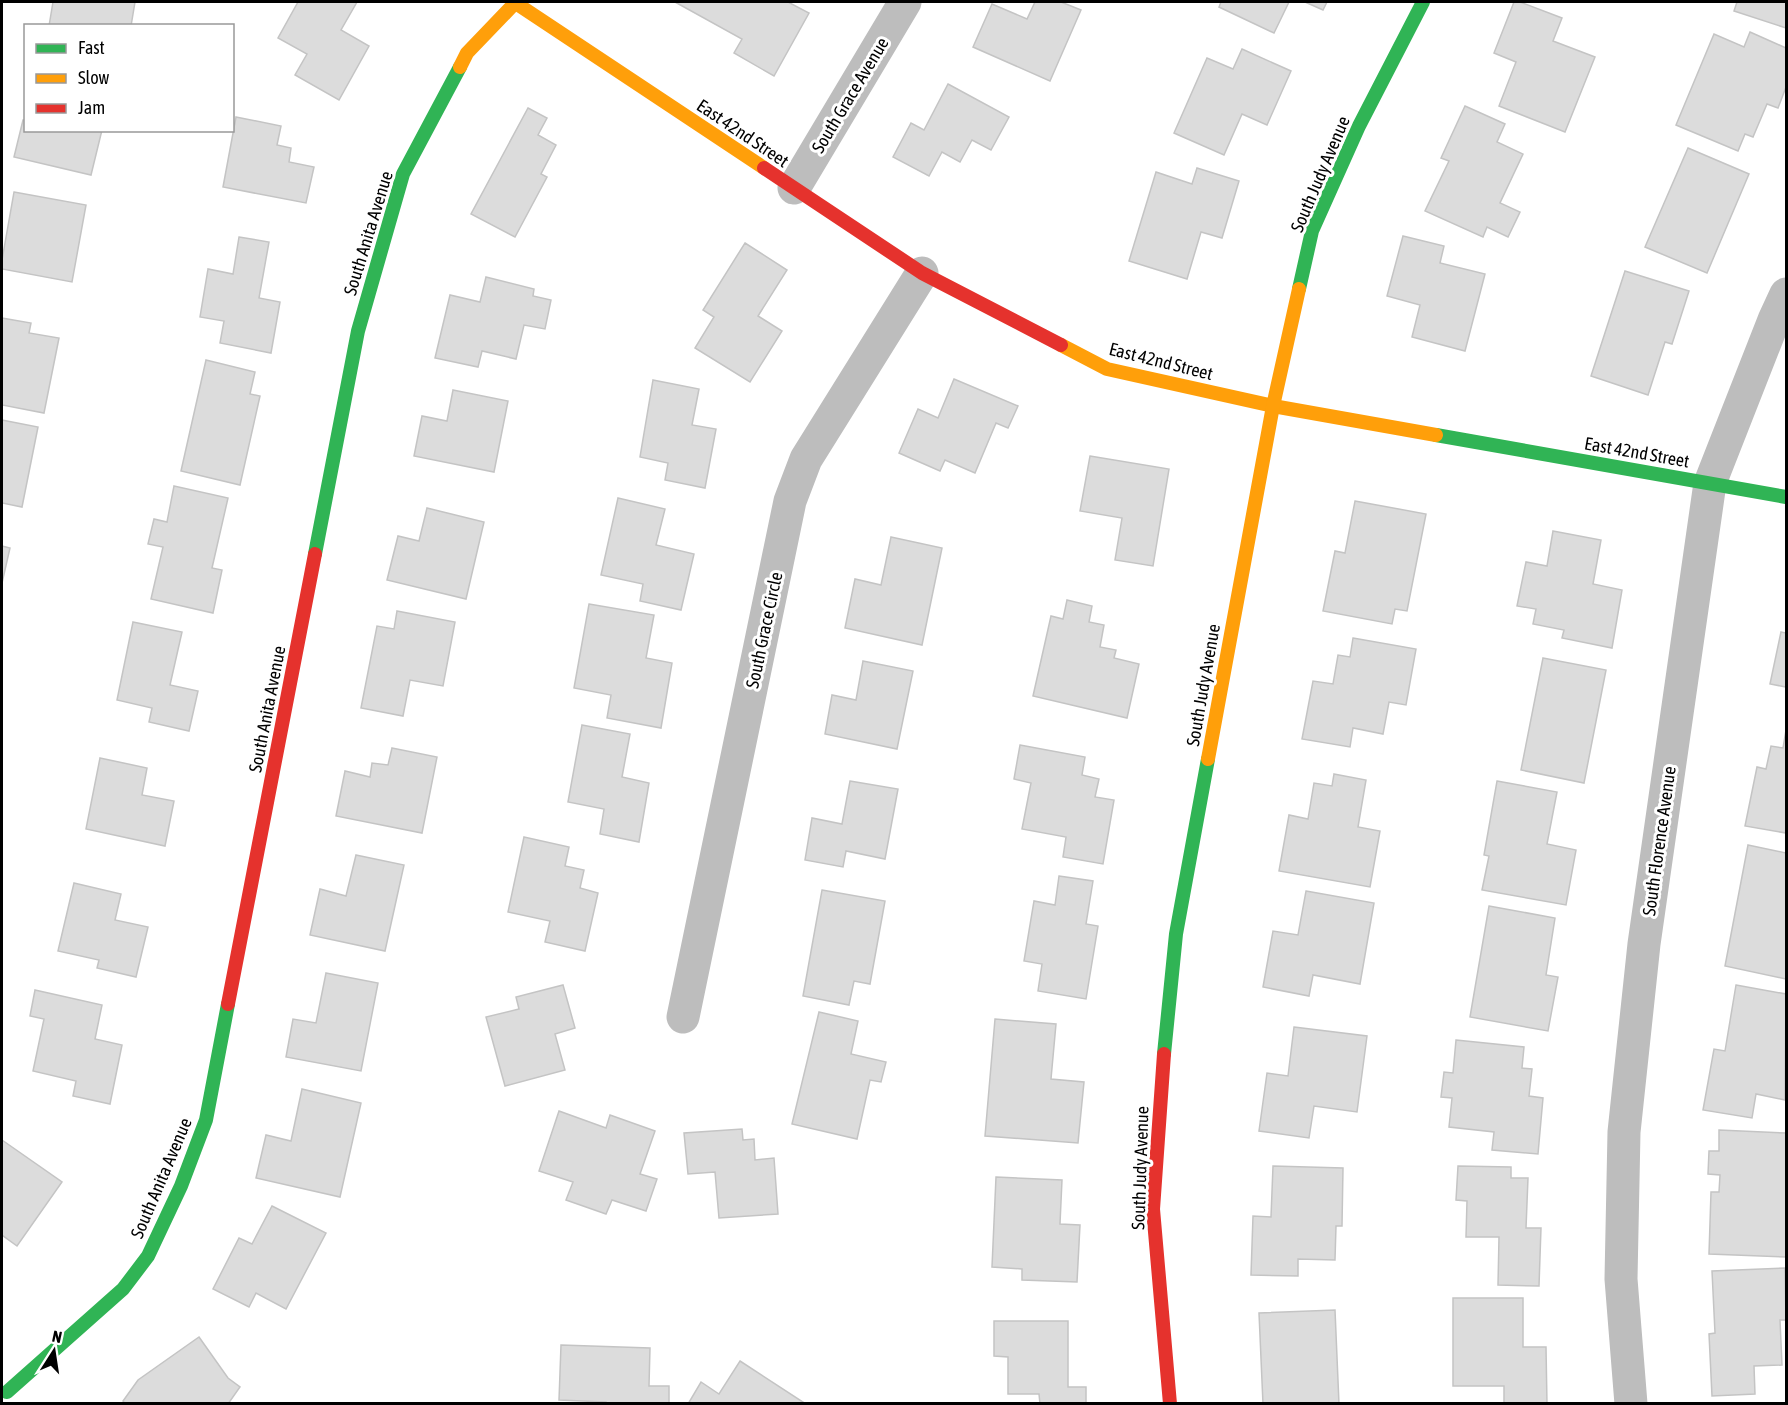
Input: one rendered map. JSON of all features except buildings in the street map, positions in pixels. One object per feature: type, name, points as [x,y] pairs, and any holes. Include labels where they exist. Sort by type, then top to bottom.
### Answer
[{"type":"street","name":"East 42nd Street","points":[[515,2],[922,273],[1107,369],[1273,406],[1786,497]]},
{"type":"street","name":"South Anita Avenue","points":[[8,1393],[123,1289],[148,1256],[182,1186],[206,1120],[358,331],[403,174],[467,53],[515,2]]},
{"type":"street","name":"South Grace Avenue","points":[[794,188],[905,2]]},
{"type":"street","name":"South Judy Avenue","points":[[1170,1404],[1153,1209],[1162,1066],[1176,934],[1273,406],[1312,231],[1359,126],[1423,2]]},
{"type":"street","name":"South Grace Circle","points":[[682,1017],[790,501],[806,459],[922,273]]},
{"type":"street","name":"South Florence Avenue","points":[[1630,1404],[1621,1279],[1624,1132],[1644,944],[1710,483],[1786,294]]},
{"type":"traffic: fast","points":[[1299,289],[1312,231],[1359,126],[1423,2]]},
{"type":"traffic: fast","points":[[315,554],[358,331],[403,174],[460,67]]},
{"type":"traffic: fast","points":[[1436,435],[1786,497]]},
{"type":"traffic: fast","points":[[1164,1054],[1176,934],[1208,759]]},
{"type":"traffic: fast","points":[[7,1392],[123,1289],[148,1256],[181,1186],[206,1120],[228,1004]]},
{"type":"traffic: slow","points":[[514,2],[764,168]]},
{"type":"traffic: slow","points":[[460,67],[467,53],[515,3]]},
{"type":"traffic: slow","points":[[1208,759],[1273,406],[1299,289]]},
{"type":"traffic: slow","points":[[1061,345],[1107,369],[1273,406],[1436,435]]},
{"type":"traffic: jam","points":[[764,168],[922,273],[1061,345]]},
{"type":"traffic: jam","points":[[228,1004],[315,554]]},
{"type":"traffic: jam","points":[[1164,1054],[1153,1209],[1170,1404]]}]
